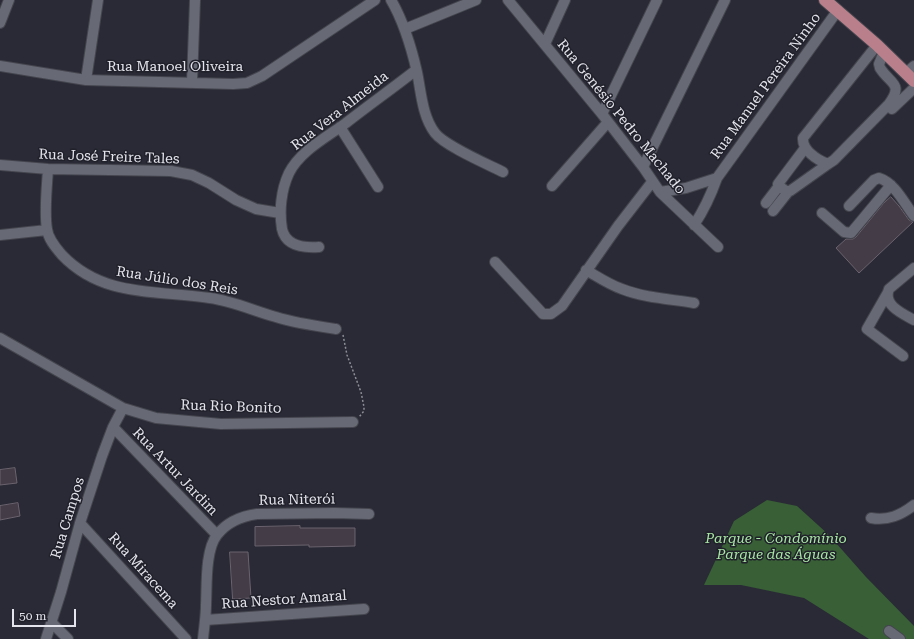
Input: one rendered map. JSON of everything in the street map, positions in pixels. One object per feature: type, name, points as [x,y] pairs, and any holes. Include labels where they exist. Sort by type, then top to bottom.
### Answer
[{"type":"main road","points":[[825,0],[912,73]]},
{"type":"street","points":[[0,23],[9,0]]},
{"type":"street","points":[[86,80],[98,0]]},
{"type":"street","points":[[192,82],[195,0]]},
{"type":"street","name":"Rua Manoel Oliveira","points":[[0,66],[86,80],[233,84],[247,83],[262,76],[375,0]]},
{"type":"street","points":[[391,0],[406,29],[424,106],[429,123],[435,134],[460,150],[503,172]]},
{"type":"street","points":[[406,29],[476,0]]},
{"type":"street","name":"Rua Genésio Pedro Machado","points":[[508,0],[605,118],[643,167],[660,192],[718,247]]},
{"type":"street","points":[[544,44],[565,0]]},
{"type":"street","points":[[552,186],[605,118],[657,0]]},
{"type":"street","points":[[643,167],[725,0]]},
{"type":"street","name":"Rua Manuel Pereira Ninho","points":[[694,225],[702,214],[712,194],[717,178],[838,10]]},
{"type":"street","points":[[828,164],[814,156],[805,148],[802,142],[803,138],[881,48]]},
{"type":"street","points":[[773,211],[788,192],[828,164],[890,104],[896,95],[894,84],[880,68],[881,48]]},
{"type":"street","name":"Rua Vera Almeida","points":[[319,247],[309,248],[299,246],[288,240],[283,233],[280,213],[282,196],[290,172],[308,150],[416,70]]},
{"type":"street","points":[[871,130],[914,88]]},
{"type":"street","points":[[340,127],[378,186]]},
{"type":"street","points":[[766,203],[779,186],[778,184],[805,148]]},
{"type":"street","name":"Rua José Freire Tales","points":[[0,165],[48,169],[172,171],[192,175],[209,183],[236,200],[256,209],[280,213]]},
{"type":"street","name":"Rua Júlio dos Reis","points":[[48,169],[46,195],[47,230],[56,247],[68,260],[87,274],[111,285],[132,291],[209,298],[232,302],[277,318],[336,329]]},
{"type":"street","name":"Rua Manuel Pereira Ninho","points":[[660,192],[686,188],[717,178]]},
{"type":"street","points":[[850,206],[874,180],[879,178],[891,185],[914,216]]},
{"type":"street","points":[[495,262],[543,314],[547,315],[555,312],[562,306],[586,270],[652,182]]},
{"type":"street","points":[[822,213],[844,232],[851,233],[891,185]]},
{"type":"street","points":[[779,186],[788,192]]},
{"type":"street","points":[[0,235],[47,230]]},
{"type":"street","points":[[903,356],[867,329],[889,289],[914,268]]},
{"type":"street","points":[[586,270],[623,290],[694,303]]},
{"type":"street","points":[[887,294],[890,304],[914,320]]},
{"type":"street","name":"Rua Rio Bonito","points":[[0,338],[123,408],[156,418],[221,424],[353,422]]},
{"type":"street","name":"Rua Campos","points":[[46,639],[80,523],[113,427],[123,408]]},
{"type":"street","name":"Rua Artur Jardim","points":[[113,427],[217,535]]},
{"type":"street","points":[[872,518],[887,519],[894,517],[914,505]]},
{"type":"street","name":"Rua Niterói","points":[[203,639],[209,562],[212,545],[217,535],[233,521],[245,516],[257,514],[369,514]]},
{"type":"street","name":"Rua Miracema","points":[[80,523],[186,639]]},
{"type":"street","name":"Rua Nestor Amaral","points":[[205,620],[364,609]]},
{"type":"street","points":[[51,622],[68,639]]},
{"type":"street","points":[[889,631],[900,639]]},
{"type":"path","points":[[336,329],[341,331],[343,335],[347,355],[361,392],[364,407],[364,411],[353,422]]},
{"type":"green space","name":"Parque - Condomínio Parque das Águas","points":[[767,500],[797,506],[829,535],[866,577],[914,626],[914,639],[869,639],[804,598],[741,585],[704,585],[734,521]]},
{"type":"building","points":[[891,197],[909,220],[913,222],[859,273],[836,248],[846,239],[853,239],[856,237],[883,204]]},
{"type":"building","points":[[15,468],[17,483],[0,485],[0,470]]},
{"type":"building","points":[[18,503],[20,516],[0,520],[0,506]]},
{"type":"building","points":[[300,526],[300,528],[355,528],[355,546],[255,546],[255,527]]},
{"type":"building","points":[[230,552],[248,552],[251,598],[233,599]]}]
